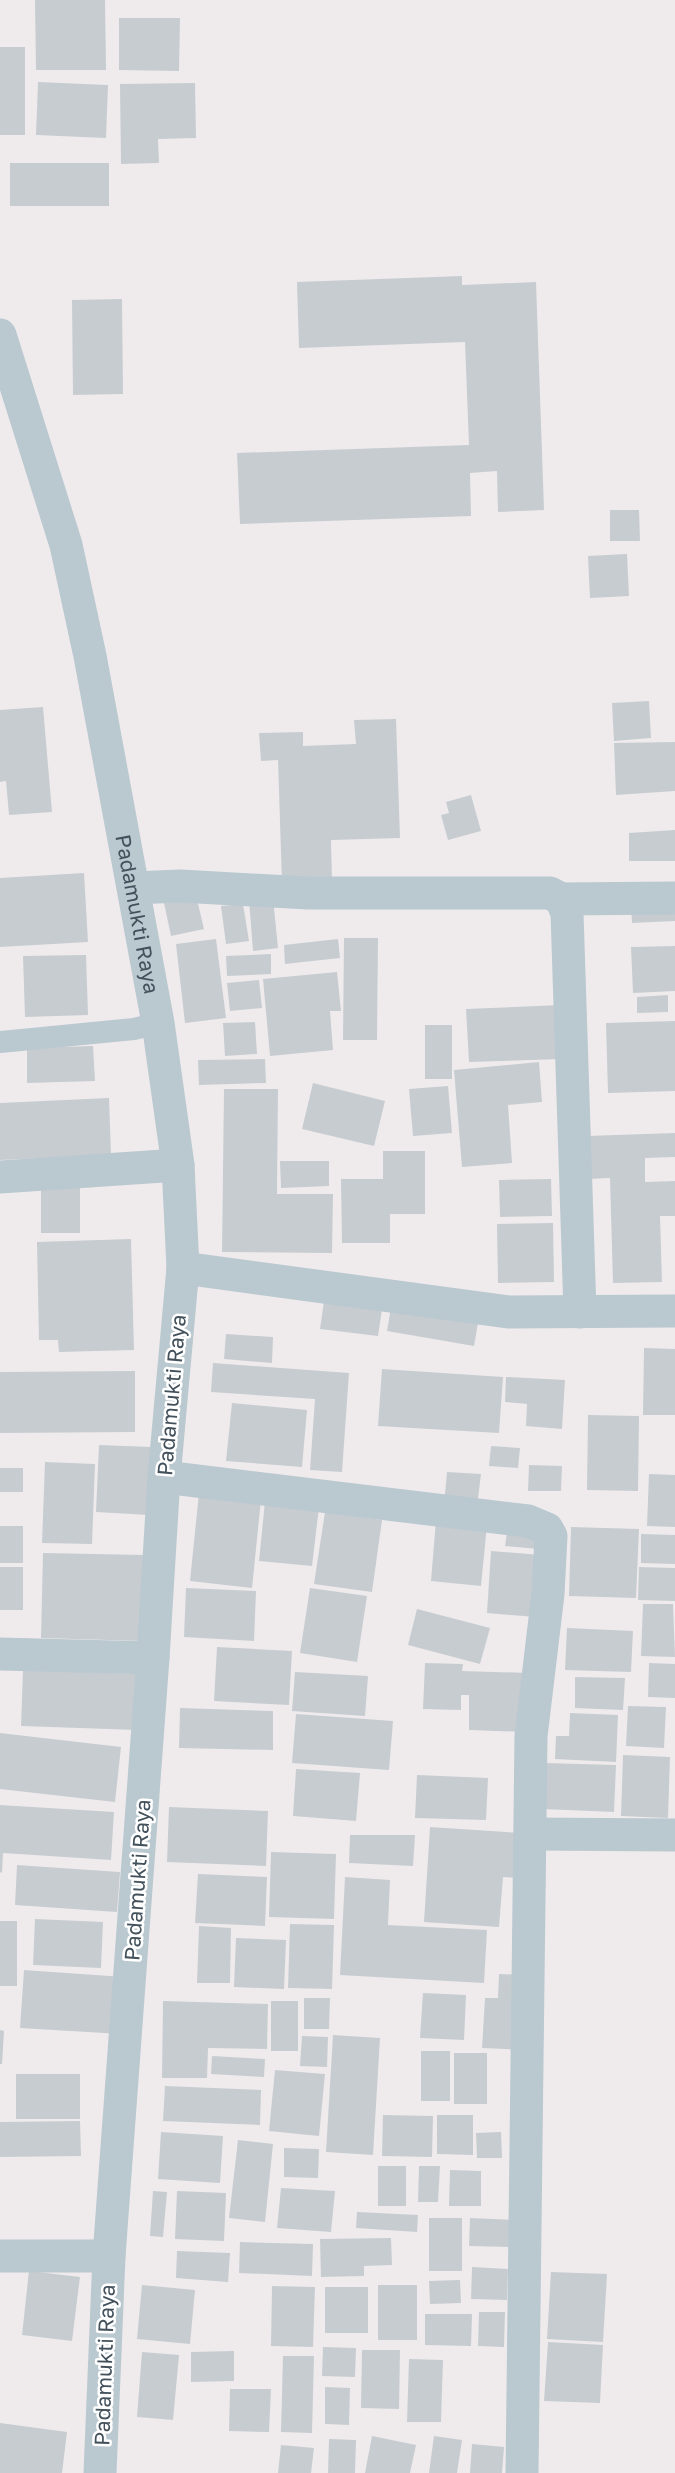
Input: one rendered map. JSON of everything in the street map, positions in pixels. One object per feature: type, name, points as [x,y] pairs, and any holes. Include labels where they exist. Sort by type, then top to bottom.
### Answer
[{"type":"street","name":"Padamukti Raya","points":[[0,336],[66,545],[90,656],[134,888],[146,1026],[183,1268],[164,1477],[109,2256],[100,2473]]},
{"type":"street","points":[[134,888],[180,886],[308,893],[550,893],[561,899],[675,898]]},
{"type":"street","points":[[561,899],[567,913],[580,1312]]},
{"type":"street","points":[[0,1177],[168,1166]]},
{"type":"street","points":[[183,1268],[507,1312],[675,1311]]},
{"type":"street","points":[[164,1477],[528,1521],[546,1529],[551,1536],[548,1594],[531,1736],[522,2473]]},
{"type":"street","points":[[0,1654],[153,1658]]},
{"type":"street","points":[[531,1834],[675,1835]]},
{"type":"street","points":[[0,2256],[109,2256]]},
{"type":"lane","points":[[0,1042],[146,1026]]},
{"type":"building","points":[[35,0],[105,0],[106,70],[36,70]]},
{"type":"building","points":[[119,18],[180,18],[179,71],[119,70]]},
{"type":"building","points":[[0,47],[25,47],[25,135],[0,135]]},
{"type":"building","points":[[38,82],[108,85],[106,138],[36,135]]},
{"type":"building","points":[[195,83],[196,138],[158,139],[159,163],[121,164],[120,84]]},
{"type":"building","points":[[10,163],[109,163],[109,206],[10,206]]},
{"type":"building","points":[[462,276],[462,285],[536,282],[544,510],[498,512],[497,471],[470,473],[471,516],[240,524],[237,453],[469,445],[465,342],[299,348],[297,282]]},
{"type":"building","points":[[122,299],[123,394],[73,395],[72,300]]},
{"type":"building","points":[[610,510],[639,510],[640,541],[610,541]]},
{"type":"building","points":[[627,554],[629,596],[590,598],[588,556]]},
{"type":"building","points":[[649,701],[651,738],[614,741],[612,703]]},
{"type":"building","points":[[43,707],[52,812],[9,815],[6,781],[0,782],[0,710]]},
{"type":"building","points":[[396,719],[400,838],[331,840],[332,881],[282,883],[278,760],[261,761],[259,733],[303,732],[303,746],[356,744],[354,720]]},
{"type":"building","points":[[675,742],[675,791],[616,795],[614,743]]},
{"type":"building","points":[[471,795],[481,831],[448,840],[441,815],[449,813],[446,802]]},
{"type":"building","points":[[675,830],[675,861],[629,861],[629,833]]},
{"type":"building","points":[[84,873],[88,942],[0,947],[0,878]]},
{"type":"building","points":[[195,891],[204,929],[171,936],[163,898]]},
{"type":"building","points":[[273,898],[278,948],[253,951],[249,900]]},
{"type":"building","points":[[675,902],[675,921],[632,923],[631,903]]},
{"type":"building","points":[[243,904],[249,941],[226,944],[221,906]]},
{"type":"building","points":[[344,938],[378,938],[377,1040],[343,1040]]},
{"type":"building","points":[[216,939],[226,1018],[185,1023],[176,944]]},
{"type":"building","points":[[338,939],[340,958],[285,964],[284,945]]},
{"type":"building","points":[[675,946],[675,991],[633,993],[631,947]]},
{"type":"building","points":[[271,954],[271,974],[227,976],[226,956]]},
{"type":"building","points":[[86,955],[88,1015],[25,1017],[23,956]]},
{"type":"building","points":[[337,972],[341,1011],[330,1011],[333,1050],[270,1056],[263,979]]},
{"type":"building","points":[[259,980],[262,1008],[230,1011],[227,983]]},
{"type":"building","points":[[668,995],[668,1012],[637,1013],[637,997]]},
{"type":"building","points":[[560,1005],[562,1059],[469,1062],[466,1009]]},
{"type":"building","points":[[675,1021],[675,1091],[608,1093],[606,1023]]},
{"type":"building","points":[[255,1022],[257,1054],[225,1056],[223,1023]]},
{"type":"building","points":[[425,1025],[452,1025],[452,1079],[425,1079]]},
{"type":"building","points":[[93,1046],[95,1081],[27,1083],[27,1048]]},
{"type":"building","points":[[265,1059],[266,1083],[199,1085],[198,1060]]},
{"type":"building","points":[[539,1062],[542,1102],[508,1105],[512,1163],[462,1167],[454,1070]]},
{"type":"building","points":[[313,1083],[385,1101],[374,1146],[302,1129]]},
{"type":"building","points":[[448,1086],[452,1133],[413,1136],[409,1089]]},
{"type":"building","points":[[224,1089],[278,1089],[277,1194],[333,1194],[332,1253],[222,1252]]},
{"type":"building","points":[[109,1098],[111,1155],[0,1160],[0,1103]]},
{"type":"building","points":[[675,1133],[675,1157],[645,1158],[645,1182],[675,1181],[675,1216],[660,1216],[662,1282],[613,1283],[610,1178],[588,1179],[587,1136]]},
{"type":"building","points":[[383,1151],[425,1151],[425,1214],[390,1214],[390,1243],[342,1243],[341,1179],[383,1179]]},
{"type":"building","points":[[280,1161],[329,1161],[329,1186],[281,1188]]},
{"type":"building","points":[[551,1179],[552,1216],[500,1217],[499,1180]]},
{"type":"building","points":[[41,1184],[80,1184],[80,1233],[41,1233]]},
{"type":"building","points":[[553,1223],[554,1282],[498,1283],[497,1224]]},
{"type":"building","points":[[131,1239],[134,1350],[59,1352],[58,1340],[39,1340],[37,1242]]},
{"type":"building","points":[[324,1301],[382,1309],[378,1336],[320,1329]]},
{"type":"building","points":[[391,1308],[478,1323],[474,1346],[387,1331]]},
{"type":"building","points":[[226,1334],[273,1337],[272,1363],[224,1359]]},
{"type":"building","points":[[644,1348],[675,1349],[675,1415],[643,1415]]},
{"type":"building","points":[[213,1363],[349,1373],[342,1472],[310,1470],[315,1399],[211,1392]]},
{"type":"building","points":[[382,1369],[503,1377],[499,1433],[378,1426]]},
{"type":"building","points":[[135,1371],[135,1432],[0,1433],[0,1372]]},
{"type":"building","points":[[506,1377],[565,1380],[562,1429],[526,1426],[527,1404],[505,1402]]},
{"type":"building","points":[[232,1403],[307,1410],[302,1467],[226,1461]]},
{"type":"building","points":[[588,1415],[639,1416],[638,1491],[587,1490]]},
{"type":"building","points":[[99,1445],[152,1447],[149,1515],[96,1512]]},
{"type":"building","points":[[491,1446],[520,1448],[518,1468],[489,1466]]},
{"type":"building","points":[[45,1462],[95,1464],[92,1544],[42,1543]]},
{"type":"building","points":[[529,1465],[562,1466],[561,1491],[528,1491]]},
{"type":"building","points":[[0,1468],[23,1468],[23,1492],[0,1492]]},
{"type":"building","points":[[447,1472],[481,1474],[477,1507],[444,1504]]},
{"type":"building","points":[[649,1474],[675,1475],[675,1527],[647,1526]]},
{"type":"building","points":[[199,1493],[261,1500],[252,1588],[190,1581]]},
{"type":"building","points":[[265,1501],[319,1507],[312,1566],[259,1561]]},
{"type":"building","points":[[325,1512],[382,1520],[372,1592],[314,1584]]},
{"type":"building","points":[[436,1520],[487,1525],[481,1586],[431,1581]]},
{"type":"building","points":[[508,1525],[540,1528],[538,1549],[505,1546]]},
{"type":"building","points":[[0,1526],[23,1526],[23,1563],[0,1563]]},
{"type":"building","points":[[571,1527],[639,1529],[636,1598],[569,1596]]},
{"type":"building","points":[[641,1534],[675,1535],[675,1564],[641,1563]]},
{"type":"building","points":[[491,1551],[541,1555],[536,1617],[487,1613]]},
{"type":"building","points":[[43,1553],[145,1555],[143,1641],[41,1638]]},
{"type":"building","points":[[0,1567],[23,1567],[23,1610],[0,1610]]},
{"type":"building","points":[[639,1567],[675,1568],[675,1601],[638,1600]]},
{"type":"building","points":[[186,1588],[256,1591],[254,1641],[184,1637]]},
{"type":"building","points":[[310,1588],[367,1596],[357,1662],[300,1653]]},
{"type":"building","points":[[643,1604],[673,1604],[675,1657],[641,1656]]},
{"type":"building","points":[[417,1609],[490,1628],[480,1664],[408,1645]]},
{"type":"building","points":[[567,1628],[633,1631],[631,1672],[565,1670]]},
{"type":"building","points":[[217,1647],[292,1651],[289,1705],[214,1701]]},
{"type":"building","points":[[425,1663],[463,1664],[462,1671],[529,1673],[527,1732],[469,1730],[469,1695],[461,1695],[461,1710],[423,1709]]},
{"type":"building","points":[[649,1663],[675,1664],[675,1698],[648,1697]]},
{"type":"building","points":[[23,1670],[139,1674],[137,1730],[21,1726]]},
{"type":"building","points":[[295,1672],[368,1676],[365,1716],[292,1711]]},
{"type":"building","points":[[575,1677],[625,1678],[623,1710],[575,1708]]},
{"type":"building","points":[[628,1706],[666,1707],[664,1748],[626,1746]]},
{"type":"building","points":[[180,1708],[273,1711],[273,1750],[179,1748]]},
{"type":"building","points":[[570,1713],[618,1715],[616,1762],[555,1759],[556,1736],[569,1736]]},
{"type":"building","points":[[296,1714],[393,1721],[389,1770],[292,1763]]},
{"type":"building","points":[[0,1733],[121,1747],[115,1802],[0,1789]]},
{"type":"building","points":[[623,1755],[670,1757],[668,1818],[621,1816]]},
{"type":"building","points":[[544,1763],[616,1765],[614,1812],[542,1809]]},
{"type":"building","points":[[296,1769],[360,1773],[356,1821],[293,1816]]},
{"type":"building","points":[[417,1775],[488,1778],[486,1820],[415,1818]]},
{"type":"building","points":[[0,1805],[114,1812],[111,1860],[3,1853],[2,1873],[0,1872]]},
{"type":"building","points":[[169,1807],[268,1811],[266,1866],[167,1862]]},
{"type":"building","points":[[430,1827],[520,1833],[517,1878],[503,1877],[499,1927],[424,1922]]},
{"type":"building","points":[[350,1835],[415,1835],[413,1866],[349,1863]]},
{"type":"building","points":[[271,1852],[336,1854],[334,1919],[269,1917]]},
{"type":"building","points":[[17,1865],[120,1872],[117,1912],[15,1905]]},
{"type":"building","points":[[198,1874],[267,1877],[265,1926],[195,1923]]},
{"type":"building","points":[[345,1877],[390,1880],[388,1925],[487,1930],[484,1983],[340,1975]]},
{"type":"building","points":[[35,1919],[103,1922],[101,1968],[33,1965]]},
{"type":"building","points":[[0,1921],[17,1921],[17,1986],[0,1986]]},
{"type":"building","points":[[290,1924],[334,1925],[332,1989],[288,1988]]},
{"type":"building","points":[[199,1926],[231,1928],[230,1983],[197,1983]]},
{"type":"building","points":[[236,1938],[286,1940],[284,1989],[234,1987]]},
{"type":"building","points":[[24,1970],[124,1977],[121,2034],[20,2028]]},
{"type":"building","points":[[499,1974],[528,1975],[524,2050],[482,2048],[485,1998],[498,1998]]},
{"type":"building","points":[[423,1993],[466,1995],[464,2040],[420,2038]]},
{"type":"building","points":[[304,1998],[330,1998],[329,2029],[304,2029]]},
{"type":"building","points":[[163,2001],[268,2004],[267,2049],[208,2048],[207,2078],[162,2078]]},
{"type":"building","points":[[271,2001],[298,2001],[298,2051],[271,2051]]},
{"type":"building","points":[[0,2030],[4,2031],[2,2064],[0,2064]]},
{"type":"building","points":[[333,2035],[380,2038],[373,2155],[326,2152]]},
{"type":"building","points":[[302,2036],[328,2037],[327,2067],[300,2066]]},
{"type":"building","points":[[421,2051],[450,2051],[450,2101],[421,2101]]},
{"type":"building","points":[[454,2053],[487,2053],[487,2104],[454,2104]]},
{"type":"building","points":[[212,2056],[265,2059],[264,2077],[211,2074]]},
{"type":"building","points":[[275,2070],[325,2074],[319,2136],[269,2131]]},
{"type":"building","points":[[16,2074],[80,2074],[80,2119],[16,2119]]},
{"type":"building","points":[[165,2086],[261,2090],[260,2125],[163,2121]]},
{"type":"building","points":[[383,2115],[433,2116],[432,2157],[382,2156]]},
{"type":"building","points":[[437,2115],[473,2115],[473,2155],[437,2154]]},
{"type":"building","points":[[80,2121],[81,2156],[0,2157],[0,2122]]},
{"type":"building","points":[[161,2132],[223,2136],[220,2183],[158,2179]]},
{"type":"building","points":[[501,2132],[502,2158],[477,2158],[476,2133]]},
{"type":"building","points":[[238,2140],[273,2144],[265,2222],[229,2218]]},
{"type":"building","points":[[284,2148],[319,2149],[318,2178],[284,2177]]},
{"type":"building","points":[[378,2166],[406,2166],[406,2206],[378,2206]]},
{"type":"building","points":[[419,2166],[440,2166],[438,2202],[418,2202]]},
{"type":"building","points":[[450,2170],[481,2171],[481,2206],[449,2206]]},
{"type":"building","points":[[281,2188],[335,2191],[331,2232],[277,2228]]},
{"type":"building","points":[[153,2191],[167,2192],[163,2237],[150,2236]]},
{"type":"building","points":[[177,2191],[226,2193],[224,2241],[175,2239]]},
{"type":"building","points":[[357,2212],[418,2215],[417,2232],[356,2228]]},
{"type":"building","points":[[429,2218],[462,2218],[462,2271],[429,2271]]},
{"type":"building","points":[[470,2218],[513,2220],[512,2247],[469,2246]]},
{"type":"building","points":[[391,2238],[392,2265],[364,2266],[364,2276],[321,2277],[320,2239]]},
{"type":"building","points":[[240,2242],[313,2244],[312,2276],[239,2273]]},
{"type":"building","points":[[177,2251],[230,2253],[228,2282],[176,2278]]},
{"type":"building","points":[[472,2267],[508,2269],[507,2300],[471,2299]]},
{"type":"building","points":[[29,2271],[80,2277],[72,2341],[22,2335]]},
{"type":"building","points":[[551,2272],[607,2274],[603,2342],[547,2339]]},
{"type":"building","points":[[460,2280],[461,2303],[430,2304],[429,2281]]},
{"type":"building","points":[[142,2285],[195,2290],[190,2344],[137,2339]]},
{"type":"building","points":[[378,2285],[417,2285],[417,2340],[378,2340]]},
{"type":"building","points":[[272,2286],[315,2287],[313,2347],[271,2346]]},
{"type":"building","points":[[325,2287],[368,2287],[368,2333],[325,2333]]},
{"type":"building","points":[[479,2312],[505,2312],[504,2347],[478,2346]]},
{"type":"building","points":[[425,2314],[472,2314],[471,2346],[425,2345]]},
{"type":"building","points":[[548,2342],[603,2345],[600,2403],[544,2401]]},
{"type":"building","points":[[323,2347],[356,2348],[355,2377],[322,2376]]},
{"type":"building","points":[[362,2350],[400,2350],[399,2409],[361,2408]]},
{"type":"building","points":[[234,2351],[234,2381],[191,2382],[191,2352]]},
{"type":"building","points":[[142,2352],[179,2355],[173,2420],[137,2417]]},
{"type":"building","points":[[283,2356],[314,2356],[312,2433],[281,2432]]},
{"type":"building","points":[[409,2359],[443,2360],[441,2422],[407,2422]]},
{"type":"building","points":[[325,2387],[350,2388],[349,2425],[325,2424]]},
{"type":"building","points":[[230,2389],[271,2389],[269,2432],[229,2431]]},
{"type":"building","points":[[0,2423],[67,2432],[62,2473],[0,2473]]},
{"type":"building","points":[[372,2436],[416,2445],[410,2473],[365,2473]]},
{"type":"building","points":[[434,2436],[462,2440],[457,2473],[429,2473]]},
{"type":"building","points":[[329,2439],[356,2440],[355,2473],[328,2473]]},
{"type":"building","points":[[472,2444],[504,2447],[502,2473],[470,2473]]},
{"type":"building","points":[[281,2445],[314,2448],[311,2473],[278,2473]]}]
